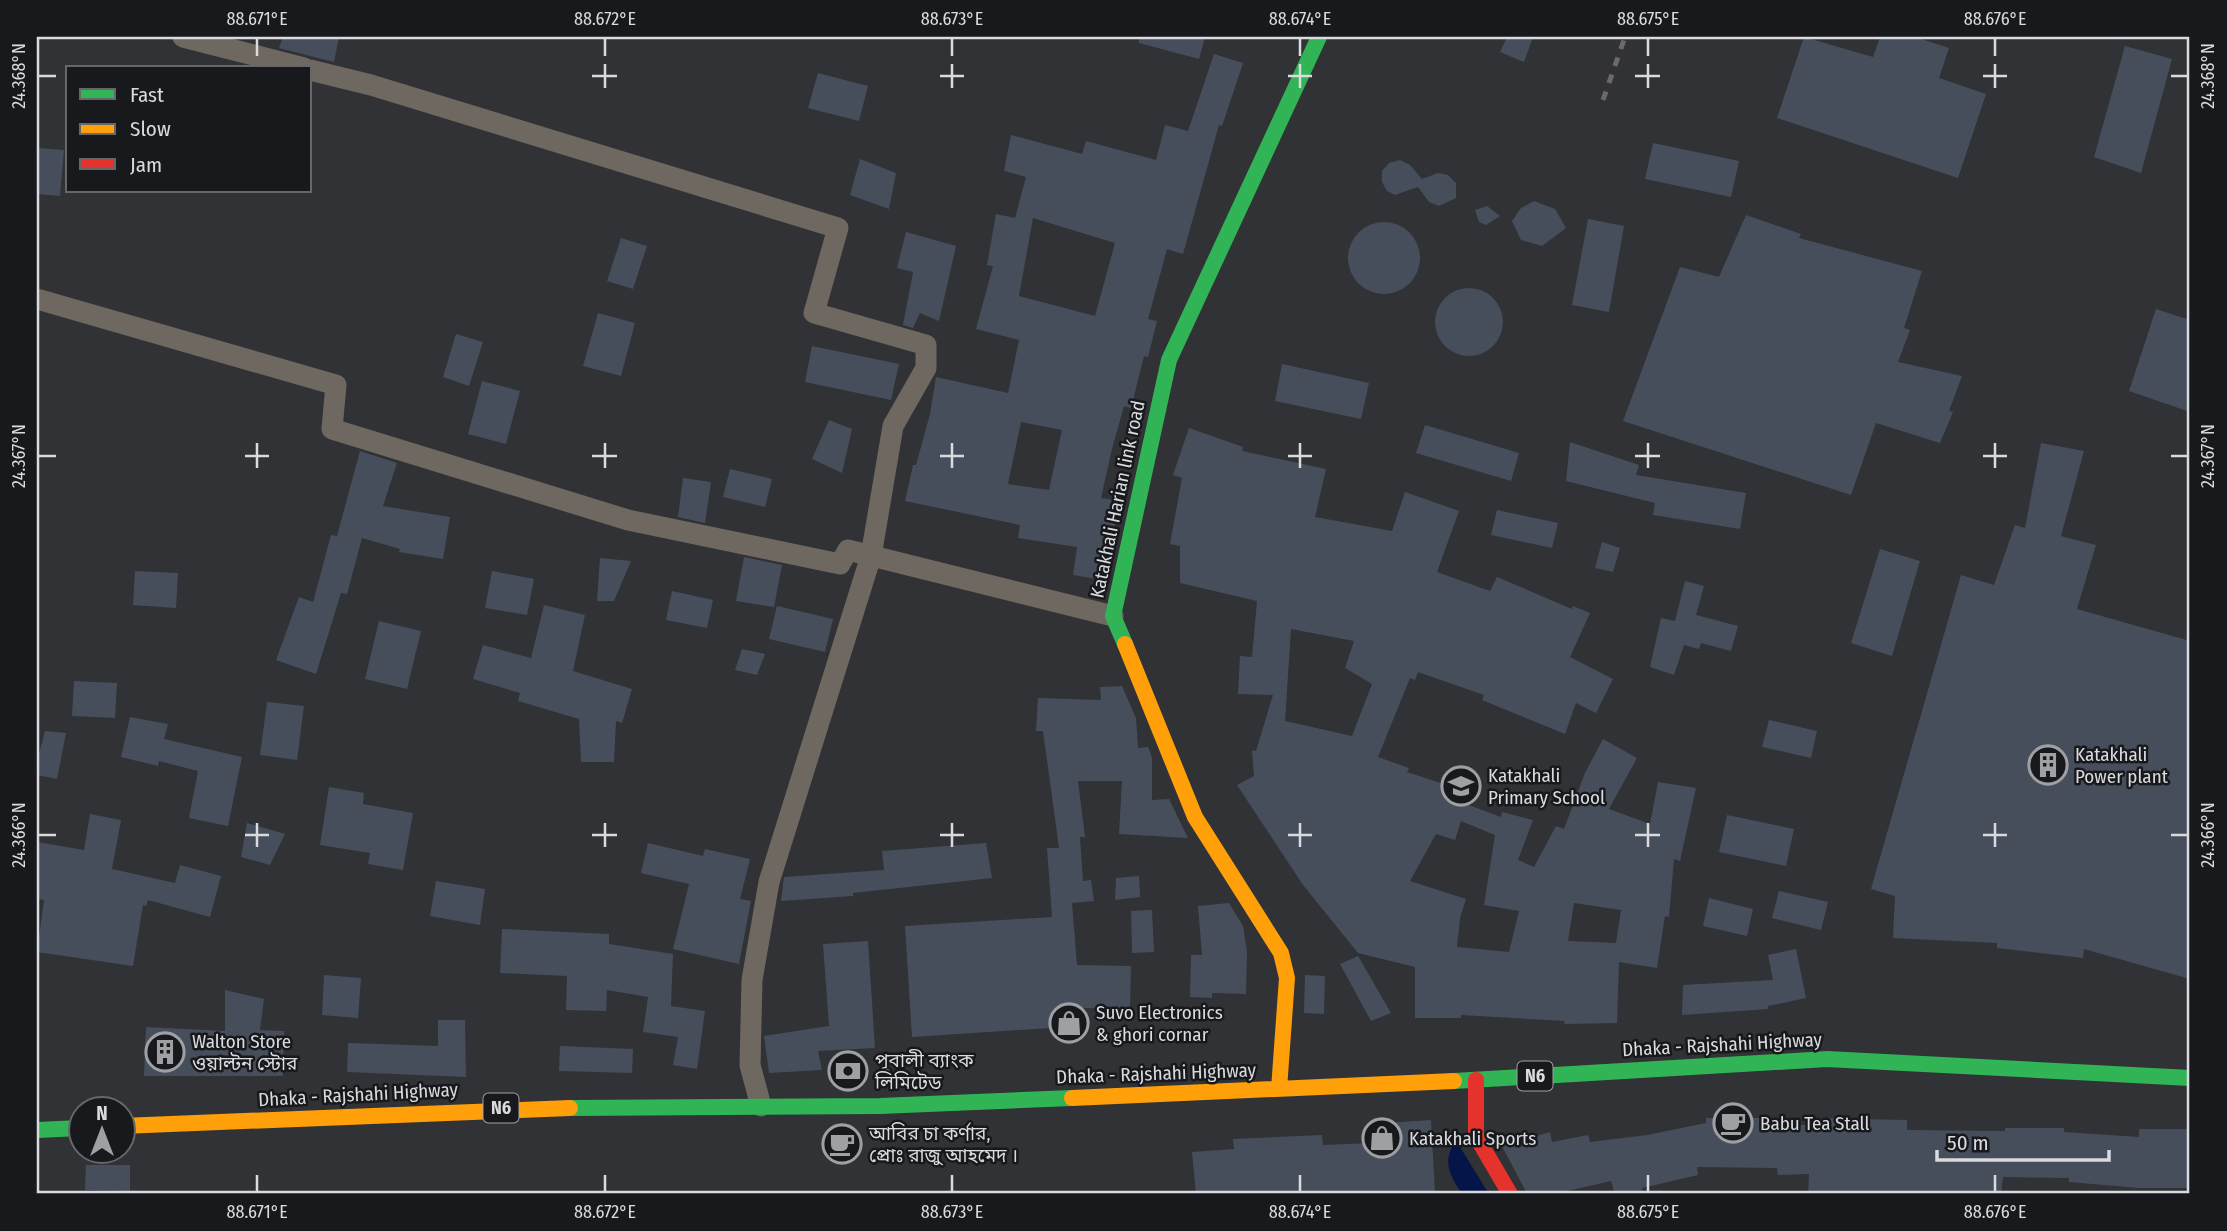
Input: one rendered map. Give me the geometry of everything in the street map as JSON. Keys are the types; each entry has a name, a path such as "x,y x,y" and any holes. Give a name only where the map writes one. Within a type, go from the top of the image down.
{"main road":[{"name":"Katakhali Harian link road","path":"1279,1089 1287,978 1281,953 1195,817 1113,616 1169,360 1319,37"},
{"name":"Dhaka - Rajshahi Highway","path":"136,1125 503,1108 880,1106 1476,1080 1827,1059 2190,1078"},
{"path":"1476,1080 1476,1136 1510,1194"},
{"path":"37,1130 66,1129"}],"street":[{"path":"183,37 296,66"},
{"path":"312,70 371,85 838,228 814,313 926,345 926,368 894,426 870,556 769,882 752,980 750,1065 761,1106"},
{"path":"37,299 335,385 332,429 628,520 840,564 848,550 1113,616"}],"shaded area":[{"path":"1453,1146 1460,1147 1489,1194 1462,1194 1448,1165"}],"building":[{"path":"283,37 339,37 334,62 279,48"},
{"path":"1139,37 1205,37 1199,59 1139,43"},
{"path":"1507,37 1533,37 1524,62 1500,52"},
{"path":"1804,37 1873,57 1880,37 1915,37 1949,48 1939,78 1986,94 1958,178 1777,118"},
{"path":"2125,46 2172,59 2141,173 2094,157"},
{"path":"1214,54 1243,63 1222,126 1219,125 1183,254 1167,249 1148,319 1157,321 1148,357 1144,356 1131,408 1124,406 1112,449 1101,498 1120,501 1103,580 1073,575 1077,547 1018,538 1020,525 905,501 913,465 916,465 930,414 936,377 1008,393 1019,340 976,329 993,266 987,265 996,214 1015,218 1026,177 1004,171 1011,135 1082,154 1086,141 1156,160 1165,125 1188,131","holes":["1033,218 1115,243 1095,316 1019,296","1021,422 1062,430 1049,490 1008,484"]},
{"path":"818,73 868,86 859,121 808,108"},
{"path":"1653,143 1739,161 1731,197 1645,179"},
{"path":"37,148 64,150 60,196 37,194"},
{"path":"860,159 896,173 889,209 850,195"},
{"path":"1400,160 1410,165 1422,179 1438,173 1448,175 1456,183 1456,198 1439,206 1429,202 1418,187 1395,195 1387,191 1382,182 1382,171 1389,163"},
{"path":"1534,201 1555,209 1566,228 1542,246 1521,240 1512,221 1521,208"},
{"path":"1487,206 1500,216 1486,225 1479,222 1475,210"},
{"path":"1746,215 1801,234 1799,238 1922,271 1904,328 1910,330 1898,362 1962,376 1949,411 1953,412 1940,443 1876,423 1851,495 1623,421 1680,267 1719,277"},
{"path":"1588,219 1624,226 1609,312 1572,305"},
{"path":"1384,222 1404,228 1414,238 1420,258 1414,278 1404,288 1384,294 1364,288 1354,278 1348,258 1354,238 1364,228"},
{"path":"906,232 956,246 939,321 920,313 913,328 903,325 913,272 897,268"},
{"path":"621,238 647,246 633,289 607,281"},
{"path":"1469,288 1482,291 1493,298 1500,309 1503,322 1500,335 1493,346 1482,353 1469,356 1456,353 1445,346 1438,335 1435,322 1438,309 1445,298 1456,291"},
{"path":"2156,309 2190,320 2190,412 2129,391"},
{"path":"598,313 635,323 621,376 583,366"},
{"path":"456,334 483,342 469,386 443,377"},
{"path":"812,346 899,364 891,400 805,382"},
{"path":"1282,364 1369,383 1361,419 1275,401"},
{"path":"482,381 520,391 506,444 468,434"},
{"path":"829,420 852,429 842,473 812,459"},
{"path":"1425,425 1519,453 1511,481 1416,453"},
{"path":"1189,428 1243,447 1242,451 1326,469 1315,517 1392,531 1405,492 1459,511 1437,572 1490,591 1497,577 1572,609 1573,606 1590,613 1570,657 1613,679 1596,713 1576,703 1565,734 1482,700 1484,695 1418,672 1415,680 1410,678 1378,757 1409,768 1407,772 1462,790 1458,801 1501,817 1502,812 1533,820 1518,860 1534,867 1556,826 1564,829 1585,773 1603,739 1637,758 1609,809 1650,824 1658,782 1696,788 1680,861 1674,859 1669,917 1665,916 1657,968 1619,962 1617,1023 1564,1024 1565,1021 1461,1015 1461,1018 1415,1018 1415,967 1358,953 1303,885 1237,785 1254,776 1252,750 1256,751 1273,695 1238,694 1240,656 1252,657 1257,601 1180,583 1180,546 1170,544 1182,478 1173,475","holes":["1291,629 1354,641 1345,668 1372,684 1352,736 1285,721","1461,821 1495,835 1484,905 1519,911 1509,952 1457,947 1460,918 1466,899 1410,881 1436,834 1455,840","1574,903 1621,910 1616,943 1568,941"]},
{"path":"1570,442 1639,465 1636,475 1746,493 1740,529 1653,515 1655,503 1566,481"},
{"name":"Katakhali Power plant","path":"2041,443 2084,451 2061,536 2096,545 2077,609 2190,641 2190,979 2084,949 2083,958 1997,948 1997,943 1893,938 1895,896 1871,889 1961,575 1994,585 2015,525 2025,528"},
{"path":"360,451 397,463 383,506 450,517 443,559 399,552 400,549 362,538 347,594 341,593 316,674 276,660 299,597 313,602 331,535 337,536"},
{"path":"730,469 772,479 765,507 723,497"},
{"path":"683,478 711,482 705,523 678,517"},
{"path":"1497,510 1558,523 1552,548 1491,535"},
{"path":"1602,542 1620,548 1613,572 1595,568"},
{"path":"1880,549 1920,561 1892,656 1851,643"},
{"path":"744,557 782,565 774,607 736,601"},
{"path":"600,558 631,561 614,601 597,601"},
{"path":"135,571 178,573 176,608 133,605"},
{"path":"492,571 534,579 527,615 485,608"},
{"path":"1685,581 1704,586 1696,615 1738,626 1731,651 1701,643 1699,649 1684,645 1674,675 1650,667 1661,618 1675,621"},
{"path":"672,591 713,600 707,628 666,620"},
{"path":"544,605 585,615 573,671 632,689 622,723 616,721 614,762 581,762 579,719 518,701 520,693 473,679 483,645 531,658"},
{"path":"777,606 833,619 825,652 769,639"},
{"path":"379,621 421,631 407,689 365,679"},
{"path":"742,649 765,654 757,675 735,670"},
{"path":"74,681 117,683 115,718 72,716"},
{"path":"1122,686 1136,718 1138,748 1148,747 1152,758 1152,800 1169,799 1188,838 1119,834 1122,781 1078,781 1085,837 1080,837 1083,881 1091,880 1094,901 1072,903 1077,965 1131,966 1130,1009 1079,1008 1081,1026 912,1037 905,926 1052,917 1047,848 1059,848 1043,731 1036,731 1038,698 1101,700 1100,687"},
{"path":"267,702 304,706 297,760 260,755"},
{"path":"130,717 168,724 164,739 242,757 228,826 189,818 198,771 159,761 158,766 121,757"},
{"path":"1769,720 1817,731 1811,758 1762,747"},
{"path":"45,731 66,733 57,779 37,775 37,761"},
{"path":"329,787 364,793 363,804 413,813 403,870 368,864 370,853 320,845"},
{"path":"90,814 121,820 112,869 175,883 180,865 221,876 210,917 148,900 146,906 143,905 133,966 37,952 44,900 37,899 37,842 84,850"},
{"path":"1727,815 1794,829 1786,866 1719,852"},
{"path":"247,823 285,834 270,865 241,857"},
{"path":"648,843 703,856 705,849 750,859 740,899 751,901 739,964 673,949 689,884 641,873"},
{"path":"986,843 992,878 853,893 853,896 781,901 784,877 884,870 882,851"},
{"path":"1139,876 1140,897 1115,900 1116,878"},
{"path":"436,881 485,889 480,925 430,916"},
{"path":"1779,891 1828,902 1821,930 1772,918"},
{"path":"1709,898 1753,909 1747,936 1703,926"},
{"path":"1229,903 1243,926 1247,952 1246,994 1212,993 1212,998 1190,997 1191,955 1202,955 1198,906"},
{"path":"1152,910 1154,952 1132,953 1131,911"},
{"path":"502,929 609,934 609,944 673,954 671,1006 705,1011 697,1069 673,1065 678,1037 643,1032 648,997 607,990 606,1011 566,1010 567,976 500,973"},
{"path":"868,941 875,1048 818,1051 822,1070 769,1073 764,1036 829,1026 823,944"},
{"path":"1796,949 1806,998 1768,1006 1768,1009 1682,1015 1683,985 1773,980 1768,955"},
{"path":"1358,956 1391,1013 1371,1021 1340,964"},
{"path":"324,975 361,978 358,1018 322,1015"},
{"path":"1305,975 1325,976 1324,1014 1304,1013"},
{"path":"225,990 264,999 260,1030 284,1031 283,1076 144,1076 146,1027 225,1031"},
{"path":"438,1020 465,1020 466,1077 347,1072 348,1043 438,1046"},
{"path":"560,1046 633,1049 632,1073 559,1071"},
{"path":"1706,1118 1765,1118 1765,1125 1813,1125 1813,1118 1907,1120 1907,1130 2005,1131 2005,1128 2064,1128 2064,1132 2139,1137 2139,1129 2190,1129 2189,1188 2139,1188 2069,1182 2069,1178 2003,1177 2001,1194 1808,1194 1809,1174 1778,1175 1777,1168 1697,1167 1698,1175 1642,1188 1643,1194 1615,1194 1611,1181 1567,1191 1568,1194 1527,1194 1502,1146 1550,1132 1552,1142 1588,1135 1590,1142 1647,1135 1706,1123"},
{"path":"1431,1120 1435,1194 1196,1194 1192,1152 1234,1149 1233,1139 1322,1135 1323,1145 1372,1143 1371,1124"},
{"path":"86,1165 130,1165 130,1191 85,1190"}],"railway":[{"path":"1603,100 1625,37"}],"traffic: fast":[{"path":"1125,644 1113,616 1169,360 1319,37"},
{"path":"1454,1081 1827,1059 2190,1078"},
{"path":"570,1108 880,1106 1072,1098"},
{"path":"37,1130 66,1129"}],"traffic: slow":[{"path":"1125,644 1195,817 1281,953 1287,978 1279,1089"},
{"path":"1072,1098 1454,1081"},
{"path":"136,1125 570,1108"}],"traffic: jam":[{"path":"1476,1080 1476,1136 1510,1194"}],"place":[{"name":"Katakhali Power plant","path":"2048,765"},
{"name":"Katakhali Primary School","path":"1461,786"},
{"name":"Suvo Electronics & ghori cornar","path":"1069,1023"},
{"name":"Walton Store ওয়াল্টন স্টোর","path":"165,1052"},
{"name":"পূবালী ব্যাংক লিমিটেড","path":"848,1071"},
{"name":"Babu Tea Stall","path":"1733,1123"},
{"name":"Katakhali Sports","path":"1382,1138"},
{"name":"আবির চা কর্ণার, প্রোঃ রাজু আহমেদ ।","path":"842,1144"}]}
